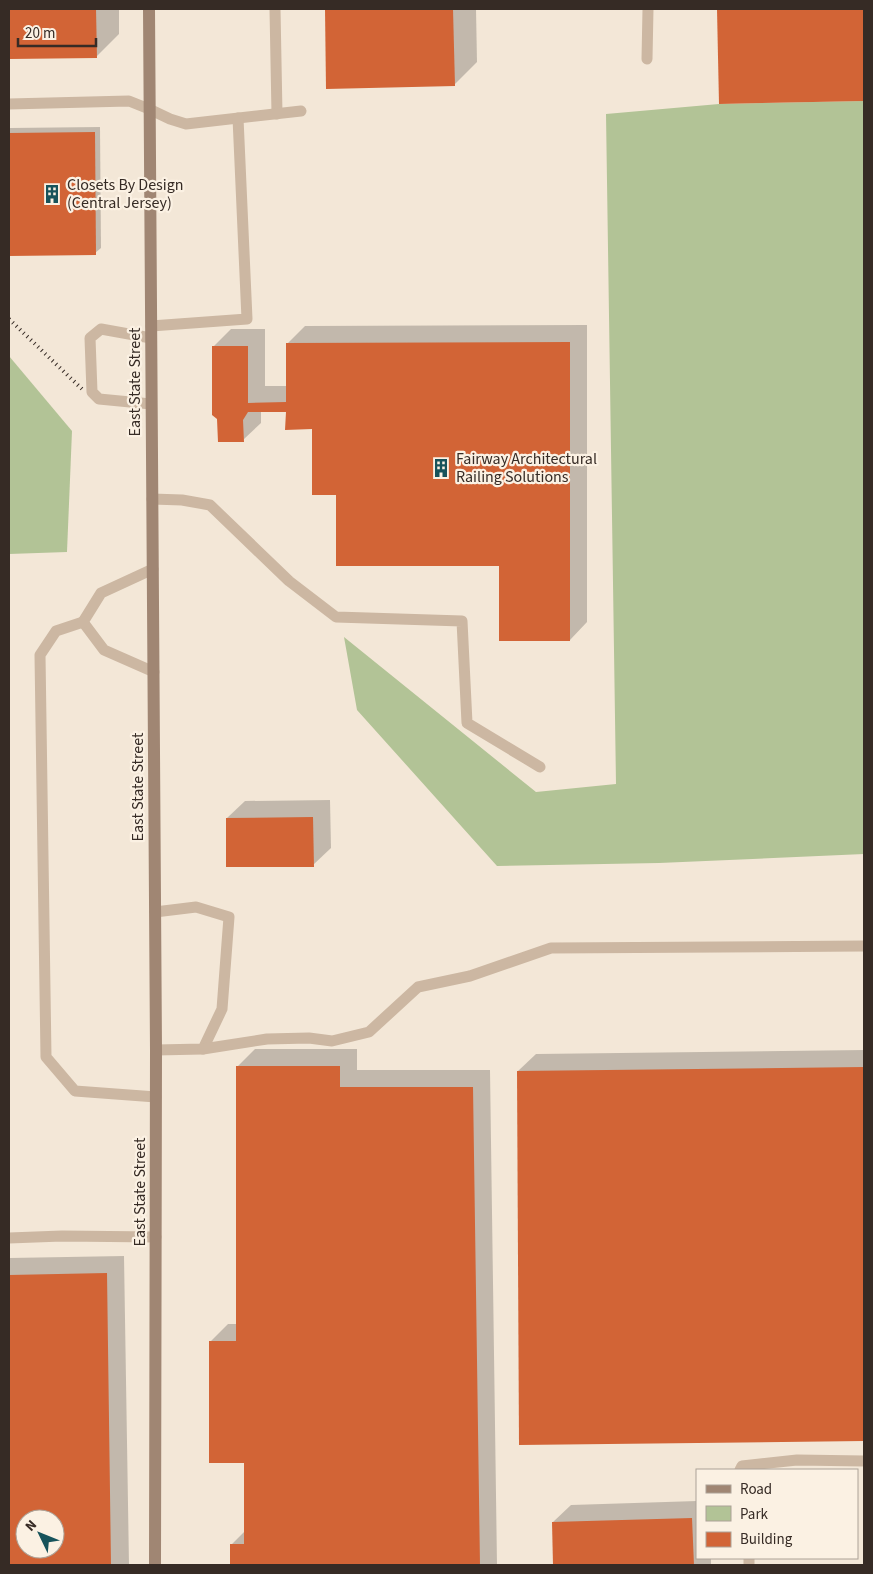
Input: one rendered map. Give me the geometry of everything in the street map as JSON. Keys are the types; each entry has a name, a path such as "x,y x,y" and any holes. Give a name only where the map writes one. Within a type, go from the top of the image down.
{"street":[{"name":"East State Street","path":"149,9 156,1050 155,1565"}],"lane":[{"path":"275,9 277,114"},
{"path":"647,59 648,9"},
{"path":"9,104 129,101 186,124 301,111"},
{"path":"152,404 99,399 92,392 90,338 101,329 151,332 247,319 238,118"},
{"path":"152,499 182,500 210,505 289,581 336,616 462,621 467,723 540,767"},
{"path":"153,569 101,594 83,622 56,631 40,655 46,1057 75,1091 156,1097"},
{"path":"83,622 104,650 154,672"},
{"path":"155,912 196,907 229,917 222,1009 203,1049"},
{"path":"156,1050 203,1049 267,1039 309,1038 332,1040 369,1032 418,987 470,976 551,948 864,946"},
{"path":"9,1238 62,1236 156,1237"},
{"path":"740,1469 742,1466 797,1460 864,1461"}],"green space":[{"path":"864,101 864,854 659,863 497,866 357,710 344,637 536,792 616,784 606,114 719,104"},
{"path":"9,356 72,431 67,552 9,554"}],"building":[{"path":"9,9 96,9 97,58 9,59"},
{"path":"325,9 453,9 455,86 326,89"},
{"path":"717,9 864,9 864,101 719,104"},
{"name":"Closets By Design (Central Jersey)","path":"95,132 96,255 9,256 9,133"},
{"name":"Fairway Architectural Railing Solutions","path":"570,342 570,641 499,641 499,566 336,566 336,495 312,495 312,429 285,430 286,412 248,412 243,420 244,442 218,442 217,419 212,415 212,346 248,346 248,403 286,402 286,343"},
{"path":"313,817 314,867 226,867 226,818"},
{"path":"236,1066 340,1066 340,1087 473,1087 480,1565 230,1565 230,1544 244,1544 244,1463 209,1463 209,1341 236,1341"},
{"path":"864,1067 864,1441 519,1445 517,1071"},
{"path":"107,1273 111,1565 9,1565 9,1275"},
{"path":"692,1518 694,1565 553,1565 552,1522"}],"railway":[{"path":"9,319 83,390"}],"place":[{"name":"Closets By Design (Central Jersey)","path":"52,194"},
{"name":"Fairway Architectural Railing Solutions","path":"441,468"}]}
